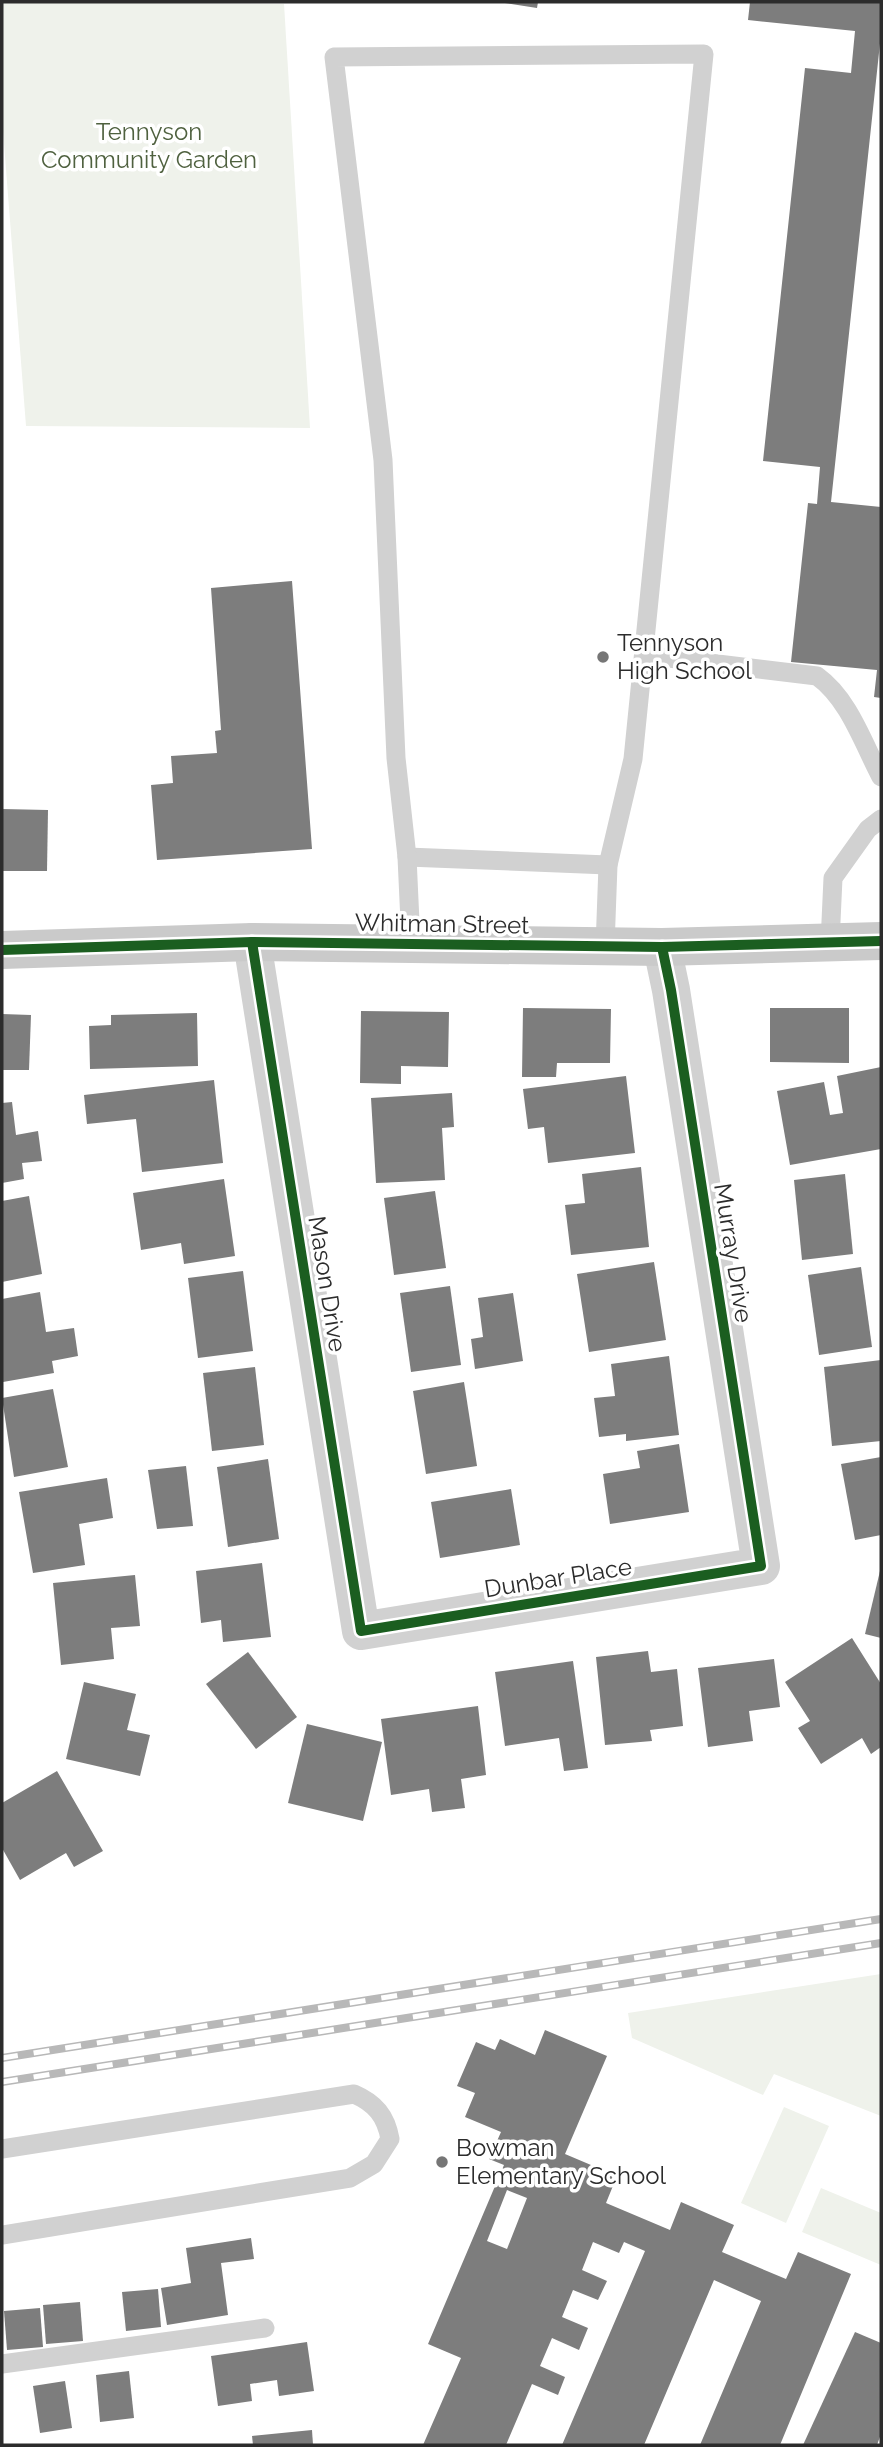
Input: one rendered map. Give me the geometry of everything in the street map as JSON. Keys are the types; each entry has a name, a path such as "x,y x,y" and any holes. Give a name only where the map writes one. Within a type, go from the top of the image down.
{"street":[{"name":"Whitman Street","path":"2,950 252,942 662,947 881,941"},
{"name":"Mason Drive","path":"252,942 361,1631"},
{"name":"Murray Drive","path":"662,947 761,1566"},
{"name":"Dunbar Place","path":"361,1631 761,1566"}],"lane":[{"path":"411,944 407,857 396,758 383,460 334,57 704,54 631,780 608,865 604,947"},
{"path":"644,655 817,676 837,694 881,777"},
{"path":"830,943 833,878 867,829 881,819"},
{"path":"407,857 608,865"},
{"path":"2,2149 354,2095 376,2107 386,2123 390,2139 384,2153 374,2164 351,2178 2,2235"},
{"path":"2,2364 265,2328"}],"green space":[{"name":"Tennyson Community Garden","path":"2,2 284,4 310,428 26,426 2,118"},
{"path":"881,1974 881,2116 774,2074 763,2095 632,2038 628,2013"},
{"path":"784,2107 829,2126 786,2223 741,2203"},
{"path":"821,2188 881,2213 881,2265 802,2232"}],"building":[{"path":"498,2 538,2 537,8"},
{"path":"750,2 881,2 881,34 831,502 881,507 881,698 874,697 877,670 791,662 808,503 817,504 820,467 763,461 805,68 851,73 855,31 748,20"},
{"path":"292,581 312,849 157,860 151,785 173,783 171,756 217,753 215,731 221,730 211,588"},
{"path":"2,809 48,810 47,871 2,871"},
{"path":"523,1008 611,1009 610,1063 557,1063 556,1077 522,1077"},
{"path":"770,1008 849,1008 849,1063 770,1062"},
{"path":"361,1011 449,1012 448,1067 401,1066 401,1084 360,1083"},
{"path":"197,1013 198,1066 90,1069 89,1026 111,1025 111,1015"},
{"path":"2,1014 31,1015 29,1070 2,1070"},
{"path":"881,1067 881,1149 790,1165 777,1091 824,1082 830,1115 843,1113 837,1076"},
{"path":"626,1076 635,1153 548,1163 544,1127 528,1129 523,1089"},
{"path":"214,1080 223,1163 142,1172 136,1119 87,1124 84,1095"},
{"path":"452,1093 454,1127 442,1128 445,1180 376,1183 371,1098"},
{"path":"12,1102 16,1135 38,1131 42,1161 22,1163 24,1179 2,1183 2,1103"},
{"path":"641,1167 649,1247 571,1255 565,1205 585,1203 582,1174"},
{"path":"845,1174 853,1254 802,1260 794,1180"},
{"path":"224,1179 235,1256 184,1264 181,1243 141,1250 133,1193"},
{"path":"435,1191 446,1268 394,1275 384,1198"},
{"path":"29,1196 42,1274 2,1282 2,1201"},
{"path":"654,1262 666,1340 589,1352 577,1274"},
{"path":"861,1267 872,1347 819,1355 808,1275"},
{"path":"243,1271 253,1351 198,1358 188,1278"},
{"path":"450,1286 461,1365 411,1372 400,1293"},
{"path":"40,1292 46,1332 74,1328 78,1356 52,1361 54,1373 3,1382 2,1299"},
{"path":"513,1293 523,1361 475,1369 471,1339 483,1337 478,1298"},
{"path":"669,1356 679,1435 626,1441 626,1434 599,1437 594,1398 615,1396 611,1364"},
{"path":"881,1360 881,1441 832,1446 824,1367"},
{"path":"255,1367 264,1445 212,1451 203,1373"},
{"path":"464,1382 477,1466 426,1474 413,1391"},
{"path":"53,1389 68,1467 14,1477 2,1398"},
{"path":"679,1444 689,1512 610,1524 603,1474 640,1468 637,1451"},
{"path":"881,1457 881,1535 855,1540 841,1464"},
{"path":"268,1459 279,1539 228,1547 217,1467"},
{"path":"186,1466 193,1526 157,1529 148,1470"},
{"path":"107,1478 113,1518 79,1524 85,1565 33,1573 19,1492"},
{"path":"511,1489 520,1545 440,1558 431,1502"},
{"path":"262,1563 271,1637 223,1642 221,1620 201,1623 196,1571"},
{"path":"881,1572 881,1638 865,1634"},
{"path":"135,1575 140,1626 111,1628 114,1659 61,1665 53,1583"},
{"path":"852,1638 881,1684 881,1747 871,1754 862,1738 821,1764 798,1728 810,1721 785,1682"},
{"path":"648,1651 651,1672 677,1669 683,1726 650,1730 652,1741 605,1745 596,1657"},
{"path":"248,1652 297,1717 256,1749 206,1684"},
{"path":"774,1659 780,1707 749,1711 753,1741 708,1747 698,1668"},
{"path":"573,1661 588,1768 564,1771 559,1738 505,1746 495,1672"},
{"path":"84,1682 136,1694 127,1730 150,1735 140,1776 66,1759"},
{"path":"478,1706 486,1775 461,1779 465,1808 432,1812 429,1789 391,1795 381,1719"},
{"path":"307,1724 382,1742 363,1821 288,1803"},
{"path":"57,1771 103,1851 74,1867 66,1853 20,1880 2,1848 2,1803"},
{"path":"545,2030 607,2056 565,2154 617,2176 606,2203 670,2230 681,2202 734,2225 722,2252 786,2279 798,2252 851,2274 780,2445 700,2445 761,2301 714,2280 644,2445 562,2445 645,2251 624,2242 619,2253 593,2242 582,2270 607,2281 598,2300 573,2290 562,2317 588,2328 579,2350 552,2338 540,2366 565,2377 558,2395 532,2384 506,2445 423,2445 461,2358 428,2344 504,2165 489,2159 501,2132 465,2117 475,2093 457,2086 476,2042 495,2050 500,2039 535,2055","holes":["507,2190 527,2198 507,2249 487,2241"]},
{"path":"251,2238 254,2259 221,2263 228,2315 167,2325 161,2288 191,2283 186,2248"},
{"path":"158,2289 161,2327 126,2331 122,2292"},
{"path":"80,2302 83,2341 46,2344 43,2305"},
{"path":"40,2308 43,2347 7,2350 4,2311"},
{"path":"855,2332 881,2343 881,2434 877,2445 803,2445"},
{"path":"307,2342 314,2391 279,2396 277,2380 250,2384 252,2401 218,2406 211,2356"},
{"path":"129,2371 134,2418 100,2422 96,2375"},
{"path":"65,2381 72,2428 40,2433 33,2386"},
{"path":"312,2430 313,2445 253,2445 252,2436"}],"railway":[{"path":"2,2058 881,1919"},
{"path":"2,2082 881,1943"}],"cycle path":[{"path":"2,950 252,942 662,947 881,941"},
{"path":"252,942 361,1631 761,1566 662,947"}],"place":[{"name":"Tennyson High School","path":"603,657"},
{"name":"Bowman Elementary School","path":"442,2162"}]}
